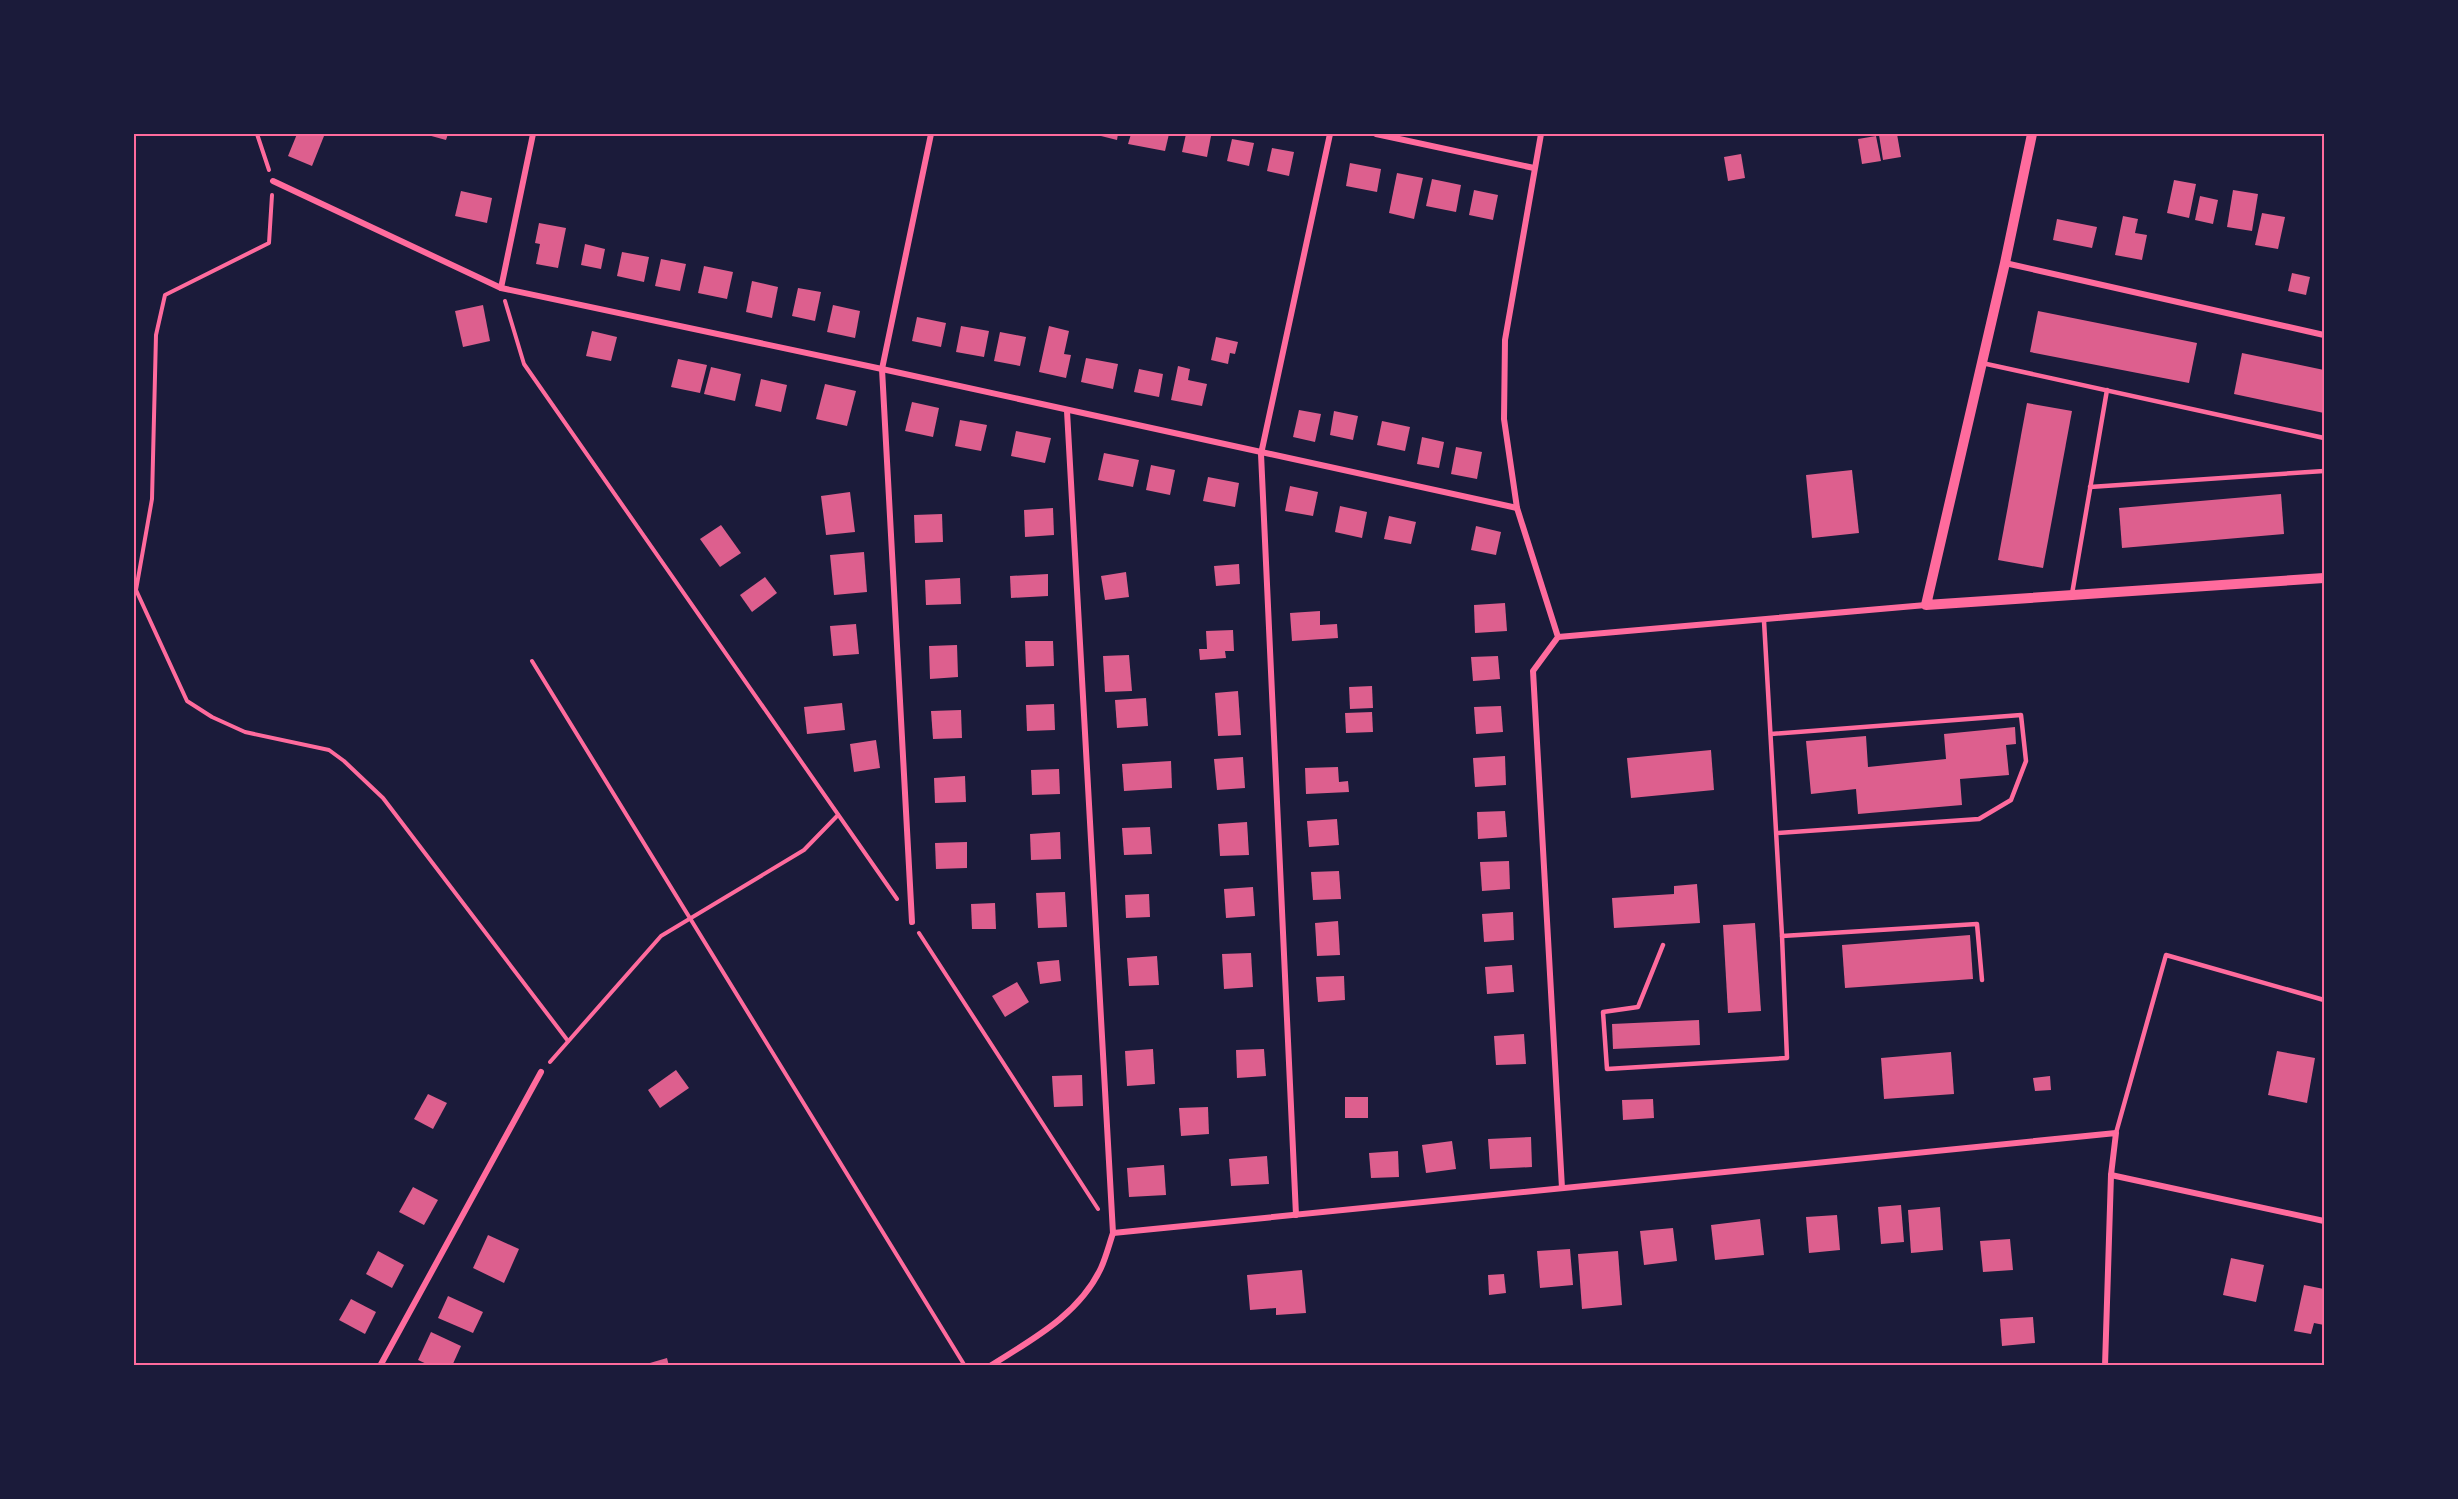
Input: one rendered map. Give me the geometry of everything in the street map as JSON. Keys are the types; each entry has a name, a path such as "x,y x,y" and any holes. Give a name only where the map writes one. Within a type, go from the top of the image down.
{"street":[{"path":"501,288 533,134"},
{"path":"912,922 882,369 931,134"},
{"path":"1296,1215 1261,454 1330,134"},
{"path":"1376,134 1534,168"},
{"path":"1541,134 1505,340 1504,419 1517,508 1558,637"},
{"path":"1926,605 2005,263 2032,134"},
{"path":"273,181 501,288 1517,508"},
{"path":"2005,263 2325,335"},
{"path":"990,1365 1053,1326 1083,1296 1101,1269 1113,1233 1067,411"},
{"path":"1562,1188 1533,671 1558,637 1764,621 1926,605 2325,578"},
{"path":"380,1365 541,1072"},
{"path":"1113,1233 2116,1133 2111,1175 2105,1365"},
{"path":"2111,1175 2325,1221"}],"lane":[{"path":"1982,363 2325,438"},
{"path":"2072,595 2107,390"},
{"path":"2090,487 2325,471"},
{"path":"1663,945 1638,1007 1604,1012 1607,1069 1787,1058 1777,833 1764,621"},
{"path":"1771,734 2021,715 2026,760 2011,800 1979,819 1777,833"},
{"path":"1782,936 1977,924 1982,980"},
{"path":"2116,1133 2166,955 2325,1000"}],"path":[{"path":"257,134 273,181 270,243 165,295 156,335 152,499 135,590 187,701 212,717 245,732 329,750 344,761 383,798 568,1041"},
{"path":"501,288 524,364 912,922 1113,1233"},
{"path":"532,661 966,1365"},
{"path":"541,1072 661,936 804,850 838,816"}],"building":[{"path":"297,134 324,136 312,166 288,156"},
{"path":"424,134 448,134 446,140"},
{"path":"1093,134 1118,134 1117,140"},
{"path":"1131,134 1169,134 1165,151 1128,144"},
{"path":"1186,134 1211,136 1207,157 1182,152"},
{"path":"1897,134 1901,157 1883,160 1879,135"},
{"path":"1876,136 1881,161 1862,164 1858,139"},
{"path":"1232,139 1254,143 1249,166 1227,161"},
{"path":"1272,148 1294,152 1289,176 1267,171"},
{"path":"1741,154 1745,178 1728,181 1724,157"},
{"path":"1350,163 1381,169 1377,192 1346,186"},
{"path":"1397,173 1423,178 1414,219 1389,213"},
{"path":"1432,179 1461,185 1456,212 1426,206"},
{"path":"2174,180 2196,184 2189,218 2167,213"},
{"path":"1474,190 1498,195 1493,220 1469,215"},
{"path":"2233,190 2258,194 2252,231 2227,227"},
{"path":"461,191 492,198 487,223 455,216"},
{"path":"2200,196 2218,200 2213,224 2195,220"},
{"path":"2262,213 2285,217 2278,249 2255,245"},
{"path":"2123,216 2138,219 2135,233 2147,235 2142,260 2115,255"},
{"path":"2057,219 2097,227 2092,248 2053,240"},
{"path":"539,223 566,228 558,268 536,264 540,244 535,243"},
{"path":"585,244 605,249 601,269 581,265"},
{"path":"622,252 649,257 644,282 617,276"},
{"path":"661,259 686,264 680,291 655,286"},
{"path":"704,266 733,272 727,299 698,293"},
{"path":"2292,273 2310,277 2306,295 2288,291"},
{"path":"752,281 778,287 772,318 746,312"},
{"path":"798,288 821,292 815,321 792,316"},
{"path":"483,305 490,341 463,347 455,311"},
{"path":"833,305 860,311 855,338 827,332"},
{"path":"2038,311 2197,343 2189,383 2030,352"},
{"path":"917,317 946,323 941,347 912,341"},
{"path":"961,326 989,331 984,357 956,352"},
{"path":"1049,326 1069,331 1064,354 1071,355 1066,378 1039,372"},
{"path":"592,331 617,337 611,361 586,356"},
{"path":"1000,332 1026,337 1020,366 994,361"},
{"path":"1216,337 1238,342 1235,354 1230,353 1228,364 1211,360"},
{"path":"2242,353 2324,370 2324,413 2234,394"},
{"path":"1086,358 1118,364 1113,389 1081,382"},
{"path":"678,359 707,365 700,393 671,387"},
{"path":"1178,366 1190,369 1188,380 1207,384 1202,406 1171,400"},
{"path":"711,367 741,374 735,401 704,394"},
{"path":"1139,369 1163,374 1159,397 1134,392"},
{"path":"761,379 787,385 781,412 755,406"},
{"path":"825,384 856,391 847,426 816,419"},
{"path":"912,402 939,408 933,437 905,431"},
{"path":"2027,403 2072,411 2043,568 1998,560"},
{"path":"1299,410 1321,414 1315,442 1293,437"},
{"path":"1334,411 1358,416 1353,440 1330,435"},
{"path":"960,420 987,425 981,451 955,446"},
{"path":"1382,421 1410,427 1405,451 1377,445"},
{"path":"1016,431 1051,438 1045,463 1011,456"},
{"path":"1422,437 1444,442 1439,468 1417,464"},
{"path":"1456,447 1482,452 1477,479 1451,474"},
{"path":"1104,453 1139,460 1133,487 1098,480"},
{"path":"1151,465 1175,470 1170,495 1146,490"},
{"path":"1852,470 1859,533 1812,538 1806,475"},
{"path":"1208,477 1239,483 1235,507 1203,501"},
{"path":"1290,486 1318,492 1313,516 1285,511"},
{"path":"850,492 855,532 826,535 821,496"},
{"path":"2281,494 2284,534 2122,548 2119,508"},
{"path":"1340,506 1367,512 1362,538 1335,532"},
{"path":"1053,508 1054,535 1025,537 1024,510"},
{"path":"942,514 943,542 915,543 914,515"},
{"path":"1389,516 1416,522 1411,544 1384,539"},
{"path":"721,525 741,553 720,567 700,539"},
{"path":"1476,526 1501,532 1496,555 1471,550"},
{"path":"864,552 867,592 834,595 830,555"},
{"path":"1239,564 1240,584 1216,586 1214,566"},
{"path":"1126,572 1129,597 1105,600 1101,576"},
{"path":"1048,574 1048,596 1011,598 1010,576"},
{"path":"765,577 777,593 752,612 740,595"},
{"path":"960,578 961,604 926,605 925,580"},
{"path":"1505,603 1507,631 1475,633 1474,605"},
{"path":"1320,611 1320,625 1337,624 1338,638 1292,641 1290,613"},
{"path":"856,624 859,654 833,656 830,626"},
{"path":"1233,630 1234,651 1225,651 1226,658 1200,660 1199,649 1207,649 1206,631"},
{"path":"1025,641 1053,641 1054,666 1026,667"},
{"path":"957,645 958,677 930,679 929,646"},
{"path":"1129,655 1132,691 1105,692 1103,656"},
{"path":"1498,656 1500,679 1473,681 1471,657"},
{"path":"1372,686 1373,708 1350,709 1349,687"},
{"path":"1238,691 1241,735 1218,736 1215,693"},
{"path":"1146,698 1148,726 1117,728 1115,700"},
{"path":"842,703 845,730 807,734 804,707"},
{"path":"1054,704 1055,730 1027,731 1026,705"},
{"path":"1501,706 1503,732 1476,734 1474,707"},
{"path":"961,710 962,738 933,739 931,711"},
{"path":"1372,712 1373,732 1346,733 1345,713"},
{"path":"2015,727 2016,744 2006,745 2009,775 1960,779 1962,805 1858,814 1856,789 1811,794 1806,741 1866,736 1868,767 1946,759 1944,734"},
{"path":"876,740 880,768 854,772 850,744"},
{"path":"1711,750 1714,790 1631,798 1627,758"},
{"path":"1505,756 1506,785 1475,787 1473,758"},
{"path":"1243,757 1245,788 1217,790 1214,759"},
{"path":"1171,761 1172,788 1124,791 1122,764"},
{"path":"1338,767 1339,782 1348,781 1349,792 1306,794 1305,768"},
{"path":"1059,769 1060,794 1032,795 1031,770"},
{"path":"965,776 966,802 935,803 934,778"},
{"path":"1505,811 1507,837 1478,839 1477,812"},
{"path":"1337,819 1339,845 1309,847 1307,821"},
{"path":"1247,822 1249,855 1220,856 1218,824"},
{"path":"1150,827 1152,854 1124,855 1122,828"},
{"path":"1060,832 1061,859 1031,860 1030,834"},
{"path":"967,842 967,868 936,869 935,843"},
{"path":"1509,861 1510,889 1482,891 1480,862"},
{"path":"1339,871 1341,899 1313,900 1311,872"},
{"path":"1697,884 1700,923 1614,928 1612,898 1674,894 1674,886"},
{"path":"1253,887 1255,916 1226,918 1224,889"},
{"path":"1065,892 1067,927 1038,928 1036,893"},
{"path":"1149,894 1150,917 1126,918 1125,895"},
{"path":"995,903 996,929 972,929 971,904"},
{"path":"1513,912 1514,940 1484,942 1482,914"},
{"path":"1338,921 1340,955 1317,956 1315,923"},
{"path":"1755,923 1761,1011 1728,1013 1723,925"},
{"path":"1970,935 1973,979 1845,988 1842,945"},
{"path":"1251,953 1253,987 1224,989 1222,954"},
{"path":"1157,956 1159,985 1129,986 1127,958"},
{"path":"1059,960 1061,981 1040,984 1037,962"},
{"path":"1512,965 1514,992 1487,994 1485,967"},
{"path":"1344,976 1345,1000 1318,1002 1316,977"},
{"path":"1017,982 1029,1002 1005,1017 992,996"},
{"path":"1699,1020 1700,1045 1613,1049 1612,1024"},
{"path":"1524,1034 1526,1064 1496,1065 1494,1036"},
{"path":"1153,1049 1155,1084 1127,1086 1125,1051"},
{"path":"1264,1049 1266,1076 1237,1078 1236,1050"},
{"path":"2277,1051 2315,1058 2307,1103 2268,1095"},
{"path":"1951,1052 1954,1094 1884,1099 1881,1058"},
{"path":"676,1070 689,1088 660,1108 648,1090"},
{"path":"1082,1075 1083,1106 1054,1107 1052,1076"},
{"path":"2050,1076 2051,1090 2035,1091 2033,1078"},
{"path":"428,1094 447,1103 433,1129 414,1119"},
{"path":"1345,1097 1368,1097 1368,1118 1345,1118"},
{"path":"1653,1099 1654,1118 1623,1120 1622,1100"},
{"path":"1208,1107 1209,1134 1181,1136 1179,1108"},
{"path":"1531,1137 1532,1167 1490,1169 1488,1139"},
{"path":"1452,1141 1456,1169 1426,1173 1422,1145"},
{"path":"1398,1151 1399,1177 1371,1178 1369,1153"},
{"path":"1267,1156 1269,1184 1231,1186 1229,1159"},
{"path":"1164,1165 1166,1195 1129,1197 1127,1168"},
{"path":"413,1187 438,1200 424,1225 399,1212"},
{"path":"1901,1205 1904,1242 1881,1244 1878,1207"},
{"path":"1940,1207 1943,1250 1911,1253 1908,1210"},
{"path":"1837,1215 1840,1250 1809,1253 1806,1217"},
{"path":"1760,1219 1764,1255 1715,1260 1711,1225"},
{"path":"1673,1228 1677,1261 1644,1265 1640,1231"},
{"path":"488,1235 519,1249 504,1283 473,1268"},
{"path":"2010,1239 2013,1270 1983,1272 1980,1241"},
{"path":"1570,1249 1573,1285 1540,1288 1537,1251"},
{"path":"378,1251 404,1265 392,1288 366,1274"},
{"path":"1618,1251 1622,1305 1582,1309 1578,1254"},
{"path":"2231,1258 2264,1265 2256,1302 2223,1295"},
{"path":"1302,1270 1306,1313 1276,1315 1276,1308 1250,1310 1247,1275"},
{"path":"1504,1274 1506,1293 1489,1295 1488,1275"},
{"path":"2304,1285 2324,1289 2324,1325 2314,1323 2311,1334 2294,1331"},
{"path":"448,1296 483,1312 473,1333 438,1318"},
{"path":"351,1299 376,1312 365,1334 339,1320"},
{"path":"2033,1317 2035,1343 2002,1346 2000,1319"},
{"path":"431,1332 461,1346 452,1366 431,1366 418,1360"},
{"path":"667,1358 669,1366 643,1366 643,1365"}]}
